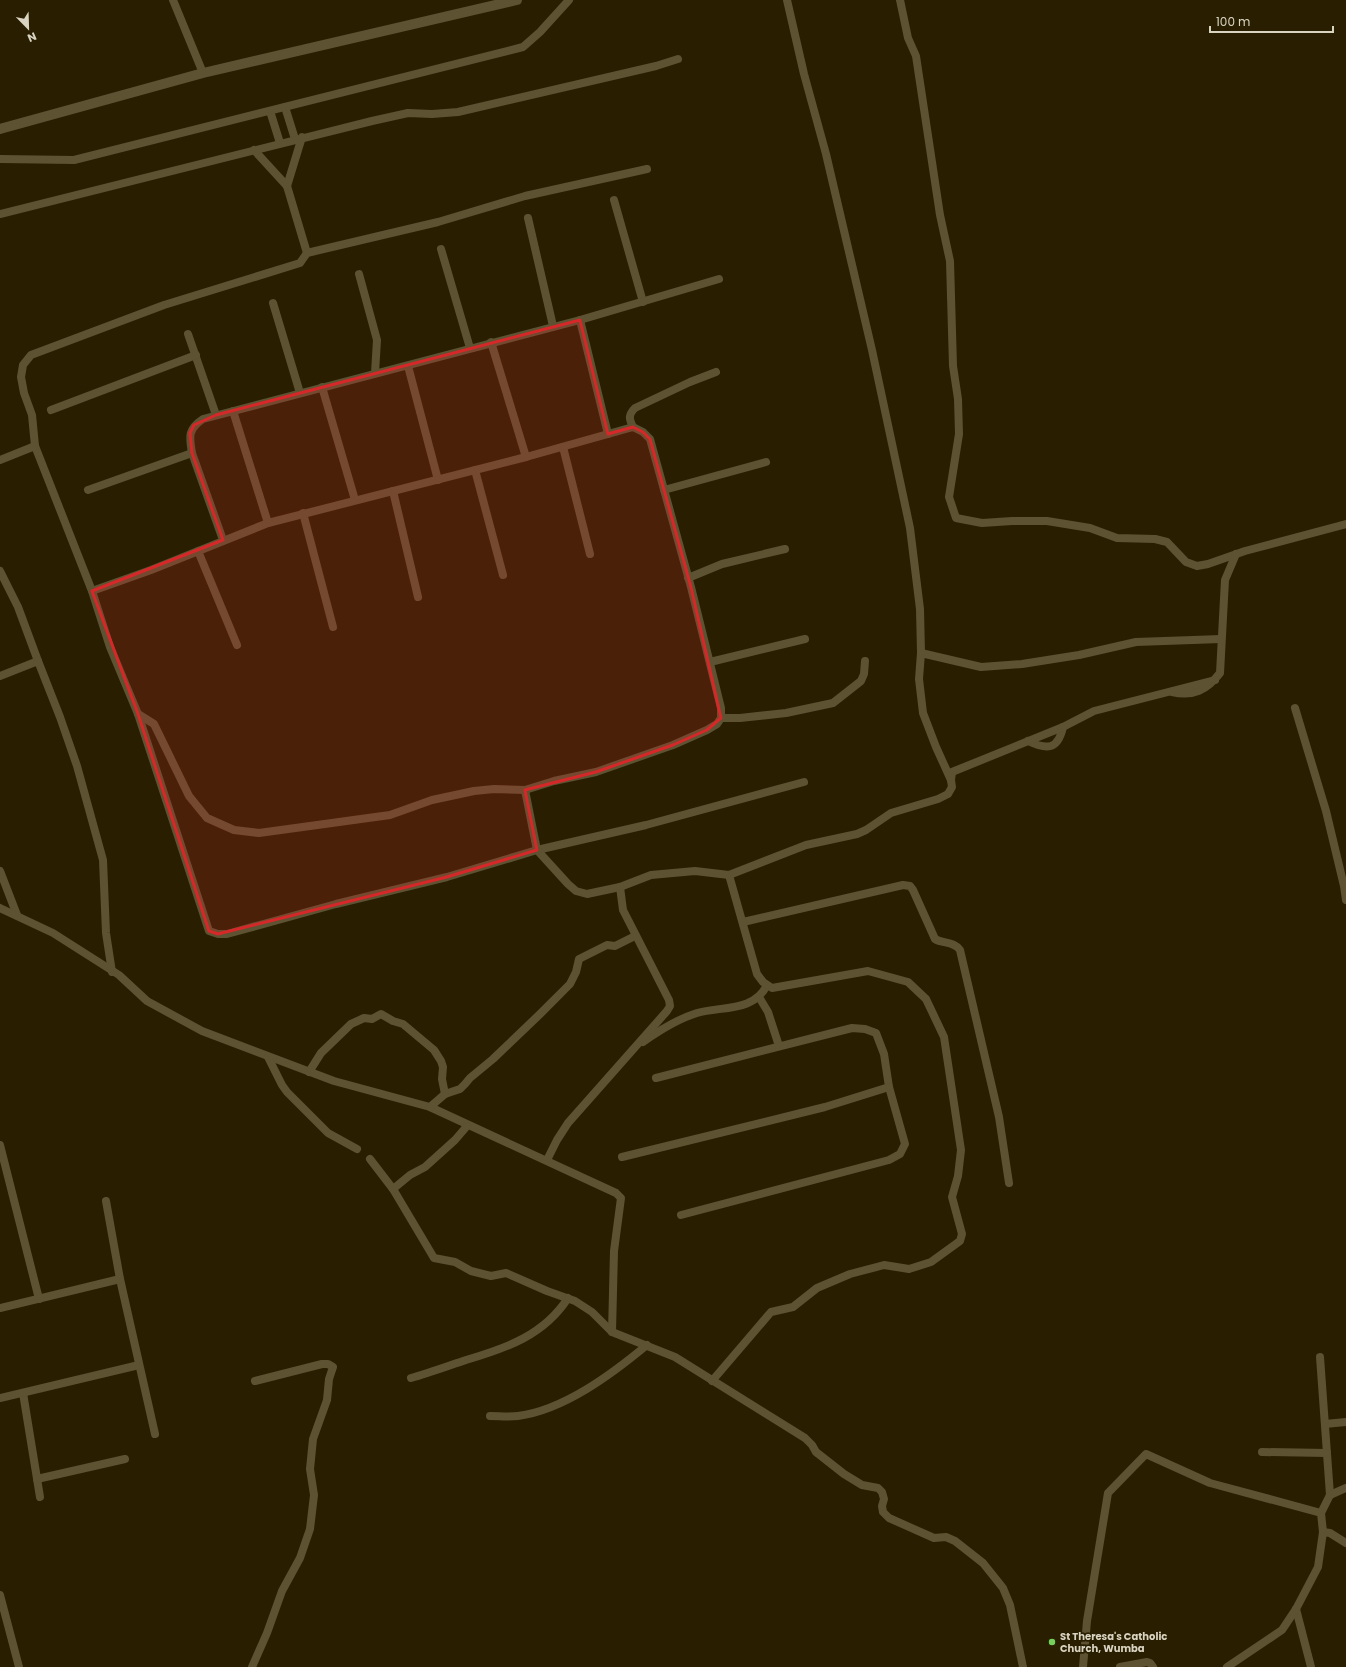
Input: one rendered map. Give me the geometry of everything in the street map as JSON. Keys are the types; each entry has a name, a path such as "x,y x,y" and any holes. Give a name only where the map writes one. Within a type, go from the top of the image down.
{"main road":[{"path":"0,129 203,73 517,0"}],"street":[{"path":"172,0 203,73"},
{"path":"0,158 74,160 523,46 540,32 569,0"},
{"path":"787,0 804,74 826,154 872,350 910,528 920,608 921,653 919,679 923,713 951,780"},
{"path":"900,0 908,38 916,56 940,214 950,261 953,366 958,398 959,434 949,497 956,518 982,523 1047,521 1090,528 1118,538 1155,539 1167,542 1186,562 1197,566 1320,530 1346,524"},
{"path":"0,214 299,138 408,113 432,114 458,112 632,70 656,66 678,59"},
{"path":"285,107 299,138 287,186"},
{"path":"270,111 280,143"},
{"path":"254,150 287,186 307,253"},
{"path":"647,169 525,196 438,222 307,253 300,263 164,305 31,355 23,365 21,377 24,393 32,415 35,446 92,591 110,647 138,714 209,931 218,934 227,934 336,904 447,877 537,850 646,825 804,782"},
{"path":"614,200 642,302"},
{"path":"528,218 553,326"},
{"path":"441,249 470,348"},
{"path":"359,274 377,340 374,373"},
{"path":"223,540 192,454 190,433 194,425 203,419 374,373 408,366 491,342 580,320 719,279"},
{"path":"273,303 300,393"},
{"path":"580,320 608,434"},
{"path":"188,334 216,415"},
{"path":"491,342 526,457"},
{"path":"51,410 196,355"},
{"path":"408,366 438,480"},
{"path":"138,714 154,724 189,796 207,818 234,830 260,833 390,816 432,800 474,791 494,789 526,790 596,772 673,745 718,724 721,718 720,708 710,662 650,439 643,432 633,427 629,419 630,413 635,408 684,384 716,372"},
{"path":"322,387 355,500"},
{"path":"233,411 268,523"},
{"path":"92,591 124,581 268,523 526,457 633,427"},
{"path":"0,460 35,446"},
{"path":"563,447 590,554"},
{"path":"88,490 192,454"},
{"path":"664,490 766,462"},
{"path":"475,470 503,575"},
{"path":"393,491 418,597"},
{"path":"303,513 333,627"},
{"path":"688,578 722,564 785,549"},
{"path":"198,550 237,645"},
{"path":"526,790 537,850 568,884 576,891 587,894 620,887 651,874 695,871 730,875 806,845 857,834 866,830 891,813 938,800 948,794 952,787 952,772 1064,727 1094,711 1215,680 1220,673 1225,580 1236,554"},
{"path":"0,571 18,607 77,766 103,860 106,933 112,972"},
{"path":"710,662 805,639"},
{"path":"921,653 980,667 1022,664 1072,657 1136,642 1221,639"},
{"path":"0,676 38,660"},
{"path":"721,718 740,718 786,713 833,703 861,681 864,674 865,661"},
{"path":"1295,708 1326,811 1345,888 1346,900"},
{"path":"1028,741 1041,747 1050,747 1056,744 1064,727"},
{"path":"0,871 16,916"},
{"path":"712,1381 771,1312 793,1307 817,1288 850,1274 884,1265 909,1269 931,1262 960,1241 962,1234 952,1197 958,1176 961,1150 944,1037 926,999 908,982 868,971 772,988 767,985 758,974 730,875"},
{"path":"743,922 902,885 910,886 935,940 952,943 960,950 999,1117 1009,1183"},
{"path":"547,1160 568,1123 670,1006 669,1000 654,970 622,910 620,887"},
{"path":"0,908 52,933 119,975 147,1001 202,1031 334,1081 430,1108 616,1192 621,1198 614,1251 612,1332"},
{"path":"430,1108 445,1094 460,1089 470,1078 493,1060 570,984 576,972 579,959 608,945 615,946 635,936"},
{"path":"630,1051 674,1022 696,1013 742,1006 752,1002 759,998 767,985"},
{"path":"759,998 768,1012 780,1046"},
{"path":"309,1072 321,1053 351,1024 364,1018 372,1018 381,1014 392,1021 403,1024 434,1050 443,1067 442,1079 445,1094"},
{"path":"656,1078 852,1028 865,1029 876,1033 884,1054 889,1087 905,1144 900,1154 889,1160 681,1215"},
{"path":"268,1057 287,1092 328,1133 357,1150"},
{"path":"622,1157 826,1107 889,1087"},
{"path":"393,1189 410,1175 426,1167 455,1140 467,1126"},
{"path":"0,1145 39,1299"},
{"path":"370,1159 393,1189 434,1258 455,1262 471,1271 492,1276 506,1273 568,1298 592,1312 612,1332 675,1357 805,1438 816,1452 844,1474 862,1485 878,1488 882,1492 884,1499 882,1506 883,1512 889,1518 934,1538 946,1537 955,1541 983,1563 1003,1588 1010,1605 1023,1667"},
{"path":"106,1201 120,1279 155,1434"},
{"path":"0,1308 120,1279"},
{"path":"411,1378 509,1346 546,1324 558,1312 568,1298"},
{"path":"490,1416 518,1416 546,1409 566,1400 593,1384 647,1345"},
{"path":"1228,1667 1282,1630 1296,1609 1318,1567 1323,1532 1321,1513 1330,1496 1320,1357"},
{"path":"252,1667 267,1633 282,1591 300,1558 310,1529 314,1494 310,1469 313,1439 326,1400 329,1379 333,1367 328,1364 322,1364 255,1381"},
{"path":"0,1398 140,1366"},
{"path":"23,1393 40,1497"},
{"path":"1325,1424 1346,1422"},
{"path":"1262,1452 1327,1453"},
{"path":"1084,1667 1087,1620 1108,1493 1146,1454 1210,1483 1321,1513"},
{"path":"38,1479 125,1459"},
{"path":"1330,1496 1346,1488"},
{"path":"1323,1532 1330,1533 1346,1543"},
{"path":"0,1595 19,1667"},
{"path":"1296,1609 1311,1667"},
{"path":"1120,1667 1147,1662 1153,1667"}],"highlighted area":[{"path":"580,320 608,434 633,427 643,432 650,439 691,587 721,718 707,730 673,745 596,772 525,790 537,850 447,877 218,934 209,931 138,714 92,591 223,540 192,453 190,433 194,425 216,415"}],"place":[{"name":"St Theresa's Catholic Church, Wumba","path":"1052,1642"}]}
